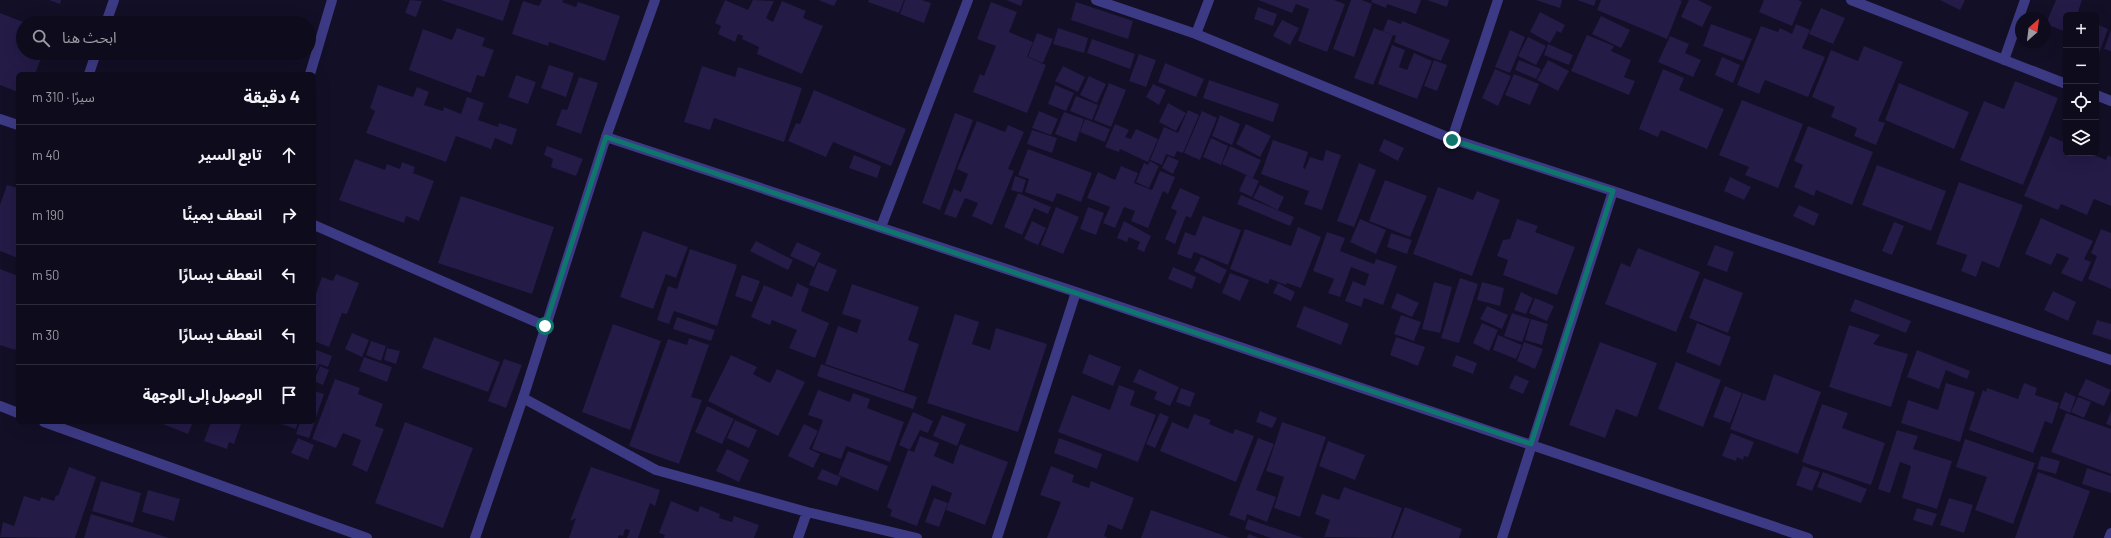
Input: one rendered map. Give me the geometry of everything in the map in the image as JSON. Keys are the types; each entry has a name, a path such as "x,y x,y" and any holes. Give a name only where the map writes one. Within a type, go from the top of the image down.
{"street":[{"path":"108,16 114,0"},
{"path":"316,52 330,0"},
{"path":"475,538 523,398 606,137 655,0"},
{"path":"882,227 968,0"},
{"path":"1096,0 1196,34 1452,140 1613,191 2111,360"},
{"path":"1196,34 1209,0"},
{"path":"1452,140 1498,0"},
{"path":"1851,0 2063,83"},
{"path":"2004,60 2025,0"},
{"path":"90,72 94,60"},
{"path":"311,72 314,60"},
{"path":"2099,96 2111,101"},
{"path":"0,119 16,124"},
{"path":"606,137 882,227 1808,538"},
{"path":"1502,538 1613,191"},
{"path":"316,226 545,326"},
{"path":"998,538 1076,292"},
{"path":"523,398 656,470 807,512 917,538"},
{"path":"0,406 16,412"},
{"path":"50,424 367,538"},
{"path":"798,538 807,512"},
{"path":"2109,538 2111,533"}],"building":[{"path":"49,0 61,0 60,4"},
{"path":"410,0 422,1 416,17 405,13"},
{"path":"441,0 510,0 503,21"},
{"path":"542,0 563,0 562,2 576,7 578,2 620,16 605,61 549,42 548,46 512,34 523,1 539,6"},
{"path":"725,0 748,10 753,0 774,1 766,18 773,22 782,1 806,11 803,18 823,26 802,74 757,54 759,47 742,39 743,36 738,34 735,42 718,34 721,26 715,23"},
{"path":"818,0 837,0 834,6"},
{"path":"869,0 904,0 899,13 868,2"},
{"path":"905,0 922,0 931,3 924,23 900,14"},
{"path":"1006,0 1023,0 1021,6"},
{"path":"1258,0 1334,0 1345,4 1327,52 1298,41 1309,9 1296,4 1292,13"},
{"path":"1351,0 1362,0 1372,4 1354,57 1333,49"},
{"path":"1372,0 1421,0 1416,14 1387,4 1386,8 1371,2"},
{"path":"1427,0 1449,0 1447,7"},
{"path":"1536,0 1562,0 1560,8"},
{"path":"1577,0 1596,0 1594,6"},
{"path":"1601,0 1682,1 1667,39 1597,10"},
{"path":"1689,0 1698,0 1712,7 1702,27 1681,17"},
{"path":"1764,0 1798,0 1802,2 1792,26 1759,12"},
{"path":"1940,0 1965,0 1960,10"},
{"path":"2056,0 2082,0 2078,12 2063,12 2063,31 2051,26 2051,12"},
{"path":"991,2 1017,12 1009,32 1033,42 1027,57 1046,65 1027,113 973,92 980,74 984,76 996,46 977,39"},
{"path":"1076,2 1133,21 1128,39 1071,20"},
{"path":"1258,7 1277,14 1273,26 1254,19"},
{"path":"1821,8 1845,18 1833,44 1809,34"},
{"path":"1540,12 1565,25 1561,33 1557,31 1550,43 1530,32"},
{"path":"0,13 16,19 16,60 40,60 36,72 16,72 16,91 0,85"},
{"path":"1601,16 1630,30 1621,48 1592,34"},
{"path":"1388,19 1401,24 1402,21 1450,40 1441,61 1394,42 1396,36 1383,31"},
{"path":"1282,20 1299,28 1290,45 1273,36"},
{"path":"1711,24 1752,39 1743,61 1703,46"},
{"path":"1796,24 1810,30 1802,48 1825,57 1808,97 1765,80 1759,94 1737,85 1761,26 1778,32 1780,28 1792,34"},
{"path":"2099,25 2108,29 2099,53"},
{"path":"457,28 485,38 482,46 494,50 484,77 477,75 471,93 409,70 423,29 452,40"},
{"path":"1058,28 1088,38 1084,53 1053,44"},
{"path":"1374,28 1393,35 1373,85 1354,78"},
{"path":"1510,30 1525,37 1510,73 1495,67"},
{"path":"2111,30 2111,51 2104,49"},
{"path":"1037,33 1053,39 1043,63 1028,57"},
{"path":"1587,35 1614,46 1611,51 1631,60 1624,77 1635,81 1629,95 1571,71"},
{"path":"1670,36 1689,44 1685,53 1701,60 1693,77 1658,62"},
{"path":"1528,37 1546,46 1536,65 1518,56"},
{"path":"1092,39 1135,54 1130,69 1087,53"},
{"path":"1548,44 1573,55 1569,65 1544,55"},
{"path":"1392,45 1405,50 1399,67 1407,70 1414,53 1432,61 1417,99 1378,84"},
{"path":"1864,46 1903,62 1878,121 1885,123 1876,145 1854,136 1857,128 1831,117 1835,107 1812,97 1831,50 1858,61"},
{"path":"1139,54 1156,60 1146,87 1129,81"},
{"path":"1722,57 1740,65 1733,83 1715,75"},
{"path":"1434,60 1447,65 1437,91 1424,86"},
{"path":"1519,60 1541,69 1536,79 1515,70"},
{"path":"1548,60 1569,71 1558,91 1537,80"},
{"path":"1165,63 1204,79 1196,97 1158,82"},
{"path":"549,65 574,73 566,97 541,88"},
{"path":"702,66 735,77 738,67 802,88 784,142 714,118 710,130 684,122"},
{"path":"1063,66 1085,77 1078,92 1055,81"},
{"path":"1495,69 1511,76 1498,106 1482,98"},
{"path":"1663,69 1684,78 1679,90 1724,109 1707,149 1661,130 1658,137 1639,129"},
{"path":"1514,74 1539,84 1530,105 1505,95"},
{"path":"516,75 536,82 528,104 508,97"},
{"path":"1089,76 1106,84 1097,103 1080,95"},
{"path":"579,77 598,83 581,134 556,125 562,109 567,110"},
{"path":"1209,80 1279,104 1273,122 1203,98"},
{"path":"2015,81 2058,98 2023,185 1960,160 1984,101 2004,109"},
{"path":"1109,83 1126,90 1111,127 1094,120"},
{"path":"1899,83 1969,112 1954,149 1885,120"},
{"path":"1153,84 1166,90 1159,105 1146,97"},
{"path":"378,85 413,97 417,87 429,92 424,105 443,111 444,107 461,114 467,97 484,103 478,120 498,127 499,123 517,129 512,145 495,138 491,149 456,136 446,162 366,133 375,111 370,108"},
{"path":"1055,85 1074,93 1066,111 1048,104"},
{"path":"814,90 906,129 891,166 833,142 826,157 788,141 796,123 800,124"},
{"path":"1076,96 1098,105 1092,120 1070,111"},
{"path":"1742,100 1803,124 1778,188 1745,175 1749,167 1719,155"},
{"path":"1168,103 1186,113 1176,131 1159,122"},
{"path":"1188,110 1199,115 1183,153 1177,151 1174,157 1166,154 1162,165 1150,160 1164,127 1178,133"},
{"path":"1039,111 1058,119 1051,135 1032,128"},
{"path":"1202,111 1217,118 1200,160 1184,153"},
{"path":"1064,112 1084,119 1076,142 1055,134"},
{"path":"955,113 973,120 940,210 922,203"},
{"path":"1220,115 1240,124 1232,145 1212,136"},
{"path":"1085,119 1110,129 1105,142 1080,132"},
{"path":"977,121 1005,132 1008,125 1024,132 1008,169 1014,171 992,225 972,216 978,203 965,198 956,218 944,214 954,189 961,192 968,174 957,169"},
{"path":"1115,124 1129,130 1125,137 1131,139 1136,129 1158,139 1148,162 1120,149 1119,152 1105,147"},
{"path":"1246,124 1271,136 1260,157 1236,144"},
{"path":"1808,126 1873,152 1852,205 1816,190 1814,196 1794,187 1803,165 1794,161"},
{"path":"1032,130 1057,138 1052,153 1027,144"},
{"path":"2050,136 2063,142 2063,156 2096,156 2106,160 2108,155 2111,157 2111,206 2094,199 2087,215 2061,204 2058,210 2024,196"},
{"path":"1211,138 1228,146 1221,165 1203,157"},
{"path":"1384,139 1404,148 1398,161 1379,151"},
{"path":"1273,140 1308,152 1303,168 1305,169 1310,157 1323,161 1326,150 1341,155 1322,210 1304,204 1309,191 1261,174"},
{"path":"547,146 583,159 576,176 551,167 553,159 544,155"},
{"path":"1230,146 1261,160 1253,178 1222,164"},
{"path":"1028,149 1092,173 1081,202 1057,193 1053,202 1025,192 1029,179 1018,175"},
{"path":"854,155 881,166 877,178 849,168"},
{"path":"1168,156 1179,161 1173,174 1162,168"},
{"path":"355,159 385,170 387,164 400,169 402,162 415,167 413,173 434,181 419,221 406,216 404,223 339,200"},
{"path":"1150,161 1159,166 1149,188 1136,182 1144,163 1148,165"},
{"path":"1359,163 1376,170 1354,227 1337,221"},
{"path":"1877,165 1946,191 1931,231 1862,205"},
{"path":"1121,166 1138,173 1134,183 1152,190 1160,171 1175,177 1168,194 1163,191 1148,228 1131,221 1135,211 1124,207 1115,228 1103,223 1110,207 1087,198 1098,172 1115,180"},
{"path":"1246,175 1259,181 1252,197 1239,191"},
{"path":"1015,176 1026,180 1022,193 1011,190"},
{"path":"1730,177 1751,187 1744,200 1724,191"},
{"path":"1385,180 1427,196 1410,237 1369,221"},
{"path":"1959,182 2023,205 1999,268 1982,261 1976,277 1961,271 1967,255 1936,244"},
{"path":"7,185 16,187 16,257 0,251 0,205"},
{"path":"1260,185 1284,197 1278,210 1253,198"},
{"path":"1438,187 1473,200 1477,191 1500,200 1472,276 1413,254"},
{"path":"1180,188 1200,197 1191,218 1186,216 1175,244 1165,239 1177,211 1171,208"},
{"path":"1018,193 1051,207 1048,214 1034,208 1022,235 1004,227"},
{"path":"1241,195 1294,217 1290,226 1237,204"},
{"path":"461,196 554,227 532,294 438,263"},
{"path":"1799,205 1819,214 1814,226 1793,216"},
{"path":"1056,207 1079,217 1063,254 1041,245"},
{"path":"1088,207 1104,213 1096,235 1080,229"},
{"path":"1203,216 1241,230 1228,265 1194,252 1191,259 1177,254 1185,232 1195,236"},
{"path":"2041,218 2093,241 2084,259 2091,262 2082,282 2061,273 2069,258 2057,253 2051,265 2025,254"},
{"path":"1360,219 1386,230 1376,254 1350,242"},
{"path":"1517,219 1538,226 1535,232 1575,247 1557,295 1503,275 1508,260 1497,256 1503,240 1510,239"},
{"path":"1032,221 1046,228 1038,245 1024,239"},
{"path":"1124,221 1151,236 1144,252 1137,249 1140,242 1129,237 1127,242 1117,238"},
{"path":"1894,222 1904,226 1892,255 1882,251"},
{"path":"1298,227 1321,237 1301,288 1287,283 1286,285 1270,279 1268,284 1230,269 1245,229 1291,246"},
{"path":"2101,229 2111,233 2111,289 2088,279 2097,256 2091,253"},
{"path":"643,231 688,247 676,278 666,274 653,309 620,297"},
{"path":"1327,232 1345,238 1340,251 1374,264 1376,259 1397,266 1383,305 1364,298 1361,307 1345,301 1353,281 1365,286 1369,274 1351,267 1340,297 1328,293 1334,279 1313,271"},
{"path":"1391,233 1412,240 1407,254 1387,247"},
{"path":"756,241 793,260 788,270 750,251"},
{"path":"797,242 821,253 814,267 790,256"},
{"path":"1715,245 1734,252 1727,272 1707,265"},
{"path":"1638,248 1700,272 1676,332 1605,304 1621,263 1630,267"},
{"path":"690,249 737,265 717,326 674,311 669,324 657,320 668,286 677,289"},
{"path":"1201,257 1227,270 1220,284 1194,271"},
{"path":"818,262 837,270 828,292 809,285"},
{"path":"1173,267 1196,277 1192,289 1168,279"},
{"path":"0,269 16,275 16,348 15,350 0,345"},
{"path":"1230,273 1249,280 1240,301 1222,293"},
{"path":"336,274 359,283 347,314 342,313 329,347 316,342 316,294 322,277 333,281"},
{"path":"742,275 760,281 752,302 735,296"},
{"path":"1460,278 1478,284 1459,343 1441,338"},
{"path":"1704,278 1743,293 1728,333 1689,318"},
{"path":"1434,282 1452,287 1440,333 1422,329"},
{"path":"1482,282 1504,288 1500,306 1477,300"},
{"path":"797,283 809,289 801,311 829,323 815,358 789,348 797,330 772,320 770,325 751,317 764,285 792,297"},
{"path":"1278,283 1295,292 1291,301 1273,293"},
{"path":"852,284 919,307 908,340 919,344 904,391 825,364 838,326 857,333 861,320 842,314"},
{"path":"2053,291 2076,302 2068,321 2044,310"},
{"path":"1521,292 1533,298 1526,314 1514,310"},
{"path":"1397,293 1419,303 1412,317 1391,308"},
{"path":"1535,298 1554,306 1547,321 1529,313"},
{"path":"1855,299 1911,321 1906,333 1850,311"},
{"path":"1304,306 1349,324 1341,345 1296,327"},
{"path":"1487,306 1508,315 1502,329 1480,319"},
{"path":"1512,313 1530,319 1522,342 1504,336"},
{"path":"955,314 979,322 972,344 990,350 996,328 1047,344 1018,432 927,403"},
{"path":"1401,315 1421,322 1414,341 1394,334"},
{"path":"677,317 715,330 711,341 673,329"},
{"path":"1531,319 1548,324 1542,345 1525,340"},
{"path":"2097,320 2111,324 2111,340 2092,334"},
{"path":"1482,323 1498,330 1489,351 1473,343"},
{"path":"1697,323 1731,337 1720,366 1686,352"},
{"path":"613,324 661,341 630,430 582,412"},
{"path":"1849,325 1880,335 1873,344 1908,354 1891,407 1829,387"},
{"path":"352,333 369,340 362,357 345,349"},
{"path":"1498,335 1522,345 1516,359 1493,350"},
{"path":"434,337 500,362 488,392 422,368"},
{"path":"1396,337 1425,347 1418,366 1390,355"},
{"path":"689,338 709,345 691,397 702,400 679,464 629,446 668,339 687,345"},
{"path":"371,341 386,346 381,361 366,355"},
{"path":"1524,342 1543,349 1535,369 1517,361"},
{"path":"1600,342 1657,363 1637,417 1616,409 1605,438 1569,425"},
{"path":"387,348 400,351 396,364 384,360"},
{"path":"316,350 332,356 328,367 319,364 316,371"},
{"path":"1917,350 1970,371 1967,379 1946,370 1939,389 1907,377"},
{"path":"1089,354 1121,367 1113,386 1082,373"},
{"path":"731,355 757,367 753,374 770,383 777,369 805,382 778,436 708,401"},
{"path":"1456,355 1477,363 1473,374 1452,366"},
{"path":"364,357 392,367 387,382 359,371"},
{"path":"504,359 522,365 506,408 488,401"},
{"path":"1676,362 1721,380 1703,427 1658,409"},
{"path":"821,364 917,397 913,409 817,376"},
{"path":"320,366 329,370 323,385 316,382 316,376"},
{"path":"1139,369 1179,387 1170,406 1154,399 1157,392 1133,382"},
{"path":"1774,374 1821,392 1798,454 1730,429 1743,393 1765,401"},
{"path":"1515,375 1529,381 1523,394 1509,388"},
{"path":"335,379 360,388 358,394 383,404 375,426 384,429 367,472 352,465 361,440 343,433 336,448 312,439"},
{"path":"2086,379 2111,390 2104,406 2078,395"},
{"path":"1946,383 1975,392 1960,442 1901,423 1908,400 1938,410"},
{"path":"2024,383 2037,388 2035,395 2059,403 2052,424 2045,421 2033,453 1969,430 1983,390 1986,392 1987,388 2018,399"},
{"path":"1119,385 1135,391 1130,405 1156,415 1138,462 1058,432 1072,395 1110,410"},
{"path":"1725,386 1742,393 1730,423 1713,417"},
{"path":"1181,388 1195,393 1190,407 1176,402"},
{"path":"818,390 850,402 853,393 870,399 867,408 904,422 890,462 846,446 841,459 812,449 823,420 808,415"},
{"path":"316,392 324,394 316,417"},
{"path":"2065,392 2076,397 2070,413 2059,408"},
{"path":"2078,397 2091,402 2084,418 2071,412"},
{"path":"1822,404 1848,413 1842,428 1885,443 1871,485 1802,462"},
{"path":"707,406 734,419 722,444 695,432"},
{"path":"1260,411 1277,418 1272,428 1256,422"},
{"path":"2111,411 2111,426 2106,424"},
{"path":"913,412 933,421 928,433 920,430 910,450 899,445"},
{"path":"1160,413 1169,417 1155,448 1146,444"},
{"path":"2066,413 2111,429 2111,474 2051,452"},
{"path":"1194,414 1211,420 1209,424 1233,434 1235,429 1254,436 1236,482 1160,451 1172,422 1188,429"},
{"path":"942,415 966,424 957,446 933,436"},
{"path":"735,420 757,430 749,448 727,438"},
{"path":"405,422 473,448 443,528 375,503"},
{"path":"1282,422 1326,437 1300,517 1274,508 1284,477 1266,471"},
{"path":"163,424 192,424 188,434"},
{"path":"210,424 241,424 234,444 229,442 227,449 204,441"},
{"path":"282,424 297,424 296,429"},
{"path":"299,424 314,424 309,438 296,434"},
{"path":"804,424 818,431 809,449 820,454 813,468 788,456"},
{"path":"1897,430 1918,436 1913,449 1952,461 1937,509 1902,498 1911,466 1900,462 1890,493 1878,489"},
{"path":"1731,433 1754,442 1748,457 1744,456 1743,460 1737,457 1736,461 1722,456"},
{"path":"920,436 939,443 934,456 953,464 960,444 1008,462 985,525 946,510 952,493 932,485 917,526 890,516 892,510 887,507 908,450 914,452"},
{"path":"298,438 314,445 308,460 291,453"},
{"path":"1059,438 1102,454 1097,469 1054,453"},
{"path":"1258,438 1274,444 1256,490 1276,497 1267,522 1247,514 1245,521 1229,515"},
{"path":"1965,439 2035,463 2013,524 1975,510 1987,477 1956,467"},
{"path":"1328,441 1365,455 1355,480 1319,466"},
{"path":"727,449 749,460 739,482 716,471"},
{"path":"848,451 888,466 878,491 838,475"},
{"path":"2041,456 2060,461 2056,474 2037,469"},
{"path":"1051,466 1074,475 1072,482 1089,488 1091,481 1134,498 1122,530 1108,524 1104,536 1108,538 1047,538 1061,502 1040,495"},
{"path":"1803,466 1820,472 1812,491 1796,485"},
{"path":"69,467 96,477 75,538 0,537 3,522 14,526 24,496 40,501 41,497 54,501 56,495 58,496"},
{"path":"591,467 660,490 655,506 650,503 638,538 627,538 630,530 625,529 623,536 619,535 618,538 569,538 576,518 570,521"},
{"path":"2087,468 2111,476 2111,493 2082,484"},
{"path":"822,469 841,477 837,486 817,479"},
{"path":"1823,472 1867,489 1861,503 1817,487"},
{"path":"2038,472 2090,491 2073,538 2015,538"},
{"path":"101,481 141,493 133,523 92,511"},
{"path":"1344,487 1402,508 1391,538 1324,537 1330,520 1315,514 1322,494 1339,500"},
{"path":"148,490 180,499 174,521 142,512"},
{"path":"934,498 948,503 939,527 925,522"},
{"path":"1949,498 1973,505 1964,533 1940,525"},
{"path":"671,501 698,512 700,506 720,514 719,518 732,522 734,516 759,525 754,538 664,538 665,535 659,533"},
{"path":"1405,507 1462,529 1459,538 1393,538"},
{"path":"1917,508 1937,514 1932,526 1913,520"},
{"path":"1151,510 1231,538 1141,538"},
{"path":"91,514 169,538 84,538"},
{"path":"1248,519 1304,538 1271,538 1245,529"},
{"path":"1249,534 1259,538 1247,538"}],"route":[{"path":"545,326 606,137 882,227 1531,444 1613,191 1452,140"}]}
